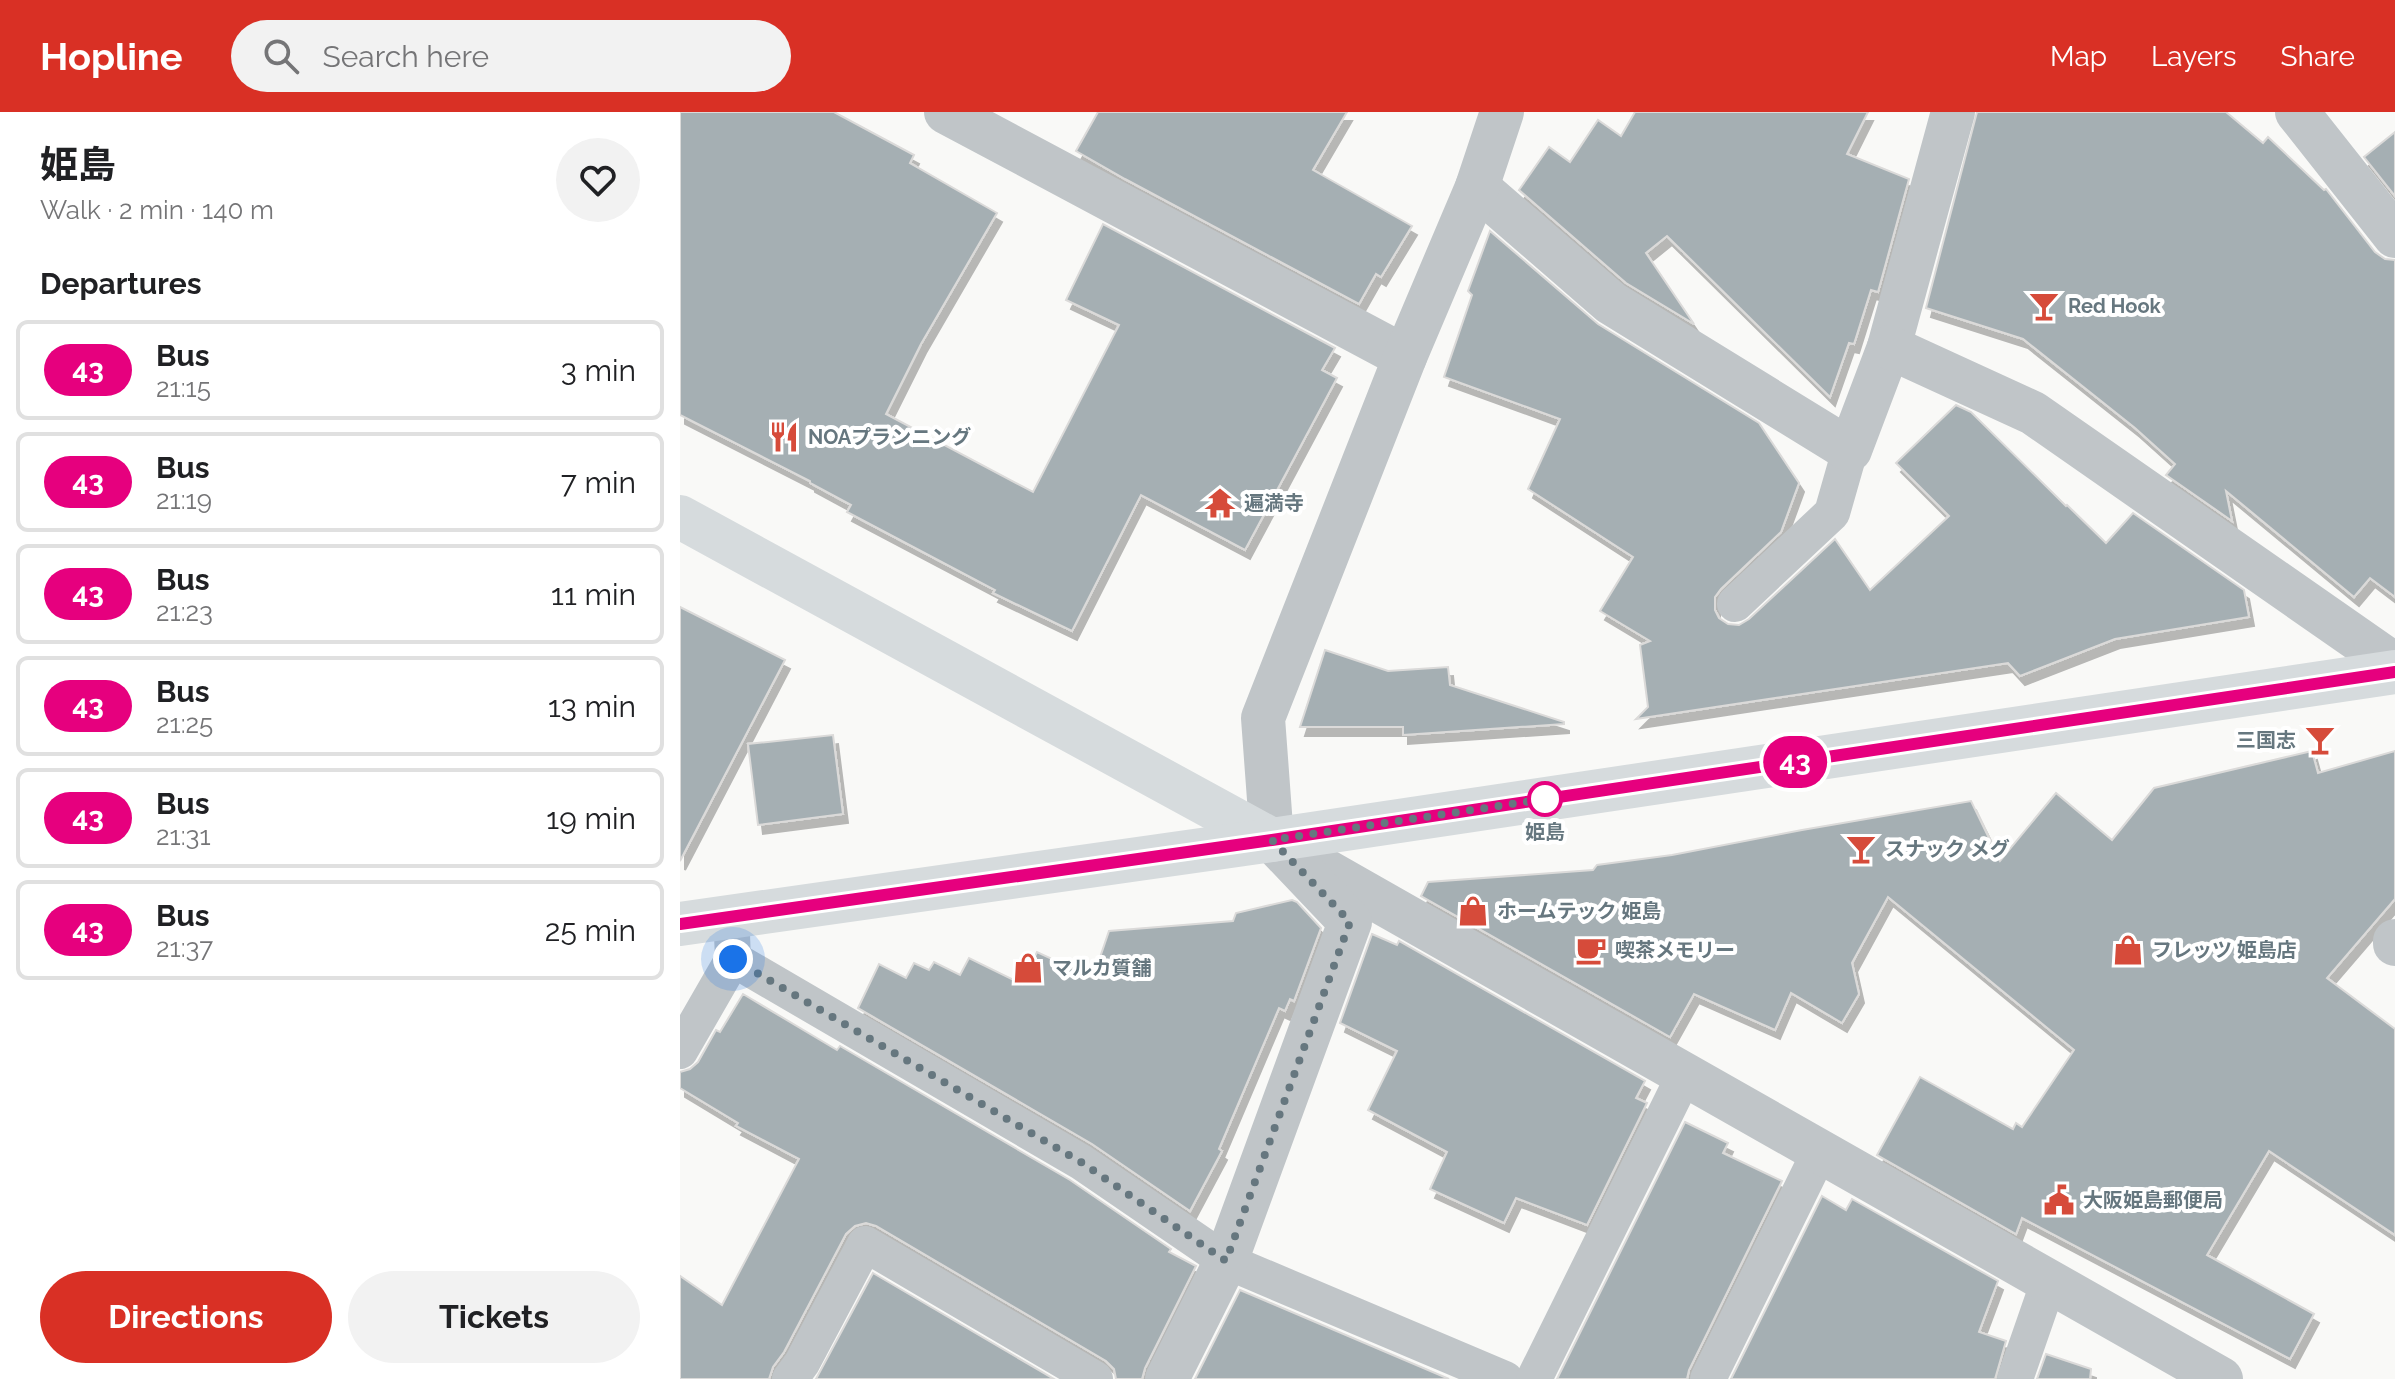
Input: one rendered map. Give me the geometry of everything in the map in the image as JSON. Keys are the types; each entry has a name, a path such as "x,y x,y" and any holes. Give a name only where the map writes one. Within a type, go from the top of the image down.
{"main road":[{"path":"680,517 1272,840"},
{"path":"680,924 1272,840 2395,672"}],"street":[{"path":"946,112 1405,357"},
{"path":"1167,1379 1226,1261 1350,922 1272,840 1263,718 1405,357 1477,187 1502,112"},
{"path":"1477,187 1611,303 1850,450 1889,347 1953,112"},
{"path":"2297,112 2395,236"},
{"path":"1889,347 2033,413 2395,665"},
{"path":"1272,840 2221,1379"}],"lane":[{"path":"1735,604 1832,513 1850,450"},
{"path":"680,1051 733,959 730,917"},
{"path":"733,959 1081,1162 1226,1261 1509,1378 1685,1074"},
{"path":"1708,1379 1820,1151"},
{"path":"790,1379 802,1363 865,1244 1095,1379"},
{"path":"2015,1379 2049,1281"}],"building":[{"path":"680,112 834,112 914,155 910,163 997,213 921,344 886,414 1033,492 1119,325 1066,300 1103,224 1335,348 1322,370 1337,378 1245,550 1141,495 1072,631 993,593 995,590 847,512 851,505 810,481 680,415"},
{"path":"1098,112 1347,112 1313,170 1412,226 1381,277 1376,274 1359,304 1076,151"},
{"path":"1635,112 1868,112 1847,154 1909,179 1878,292 1871,290 1854,344 1849,343 1830,397 1667,236 1646,253 1694,324 1626,283 1519,190 1549,147 1570,162 1598,120 1621,136"},
{"path":"1977,112 2226,112 2263,143 2268,137 2326,189 2375,252 2385,259 2395,260 2395,597 2370,578 2354,597 2226,491 2232,521 2166,475 2175,464 2023,339 1926,308"},
{"path":"2395,132 2395,196 2364,157"},
{"path":"1490,231 1598,324 1759,423 1799,483 1781,532 1715,597 1715,610 1719,618 1728,624 1739,625 1749,619 1835,539 1870,590 1949,516 1896,463 1956,405 1971,412 2106,543 2133,513 2244,590 2249,617 2115,639 2020,676 2008,663 1636,719 1648,707 1640,645 1650,641 1600,611 1633,557 1528,489 1560,419 1444,377 1472,295 1468,291"},
{"path":"680,607 785,660 680,861"},
{"path":"1325,650 1388,671 1448,667 1450,685 1564,724 1403,735 1403,727 1300,727"},
{"path":"833,735 843,814 758,825 748,744"},
{"path":"2312,751 2318,773 2395,751 2395,899 2327,978 2395,1029 2395,1235 2269,1151 2207,1255 2314,1314 2290,1359 2022,1218 2016,1234 1877,1155 1920,1077 2013,1129 2016,1123 2022,1127 2074,1050 1888,897 1852,963 1859,994 1842,1023 1791,993 1775,1030 1694,994 1670,1037 1421,896 1428,882 1593,870 1597,865 1672,855 1971,801 2000,861 2056,793 2112,840 2154,788"},
{"path":"1292,900 1321,928 1294,1001 1290,999 1285,1011 1279,1008 1219,1149 1222,1151 1190,1211 1092,1144 858,1008 879,964 906,978 914,963 929,970 934,962 960,975 969,958 1022,984 1037,952 1093,978 1109,931 1233,921 1236,913"},
{"path":"1372,934 1397,945 1399,941 1645,1081 1636,1098 1647,1103 1587,1225 1516,1198 1504,1223 1430,1189 1447,1152 1368,1110 1397,1051 1340,1023"},
{"path":"743,994 837,1050 840,1046 1070,1180 1171,1249 1169,1252 1196,1266 1142,1379 1116,1379 1114,1369 1106,1361 866,1223 855,1226 846,1234 769,1379 680,1379 680,1276 722,1305 799,1159 736,1126 738,1123 680,1088 680,1072 698,1062 716,1030 720,1032"},
{"path":"1685,1122 1728,1143 1723,1153 1782,1181 1687,1379 1557,1379"},
{"path":"1822,1196 1846,1210 1852,1199 1998,1281 1979,1332 2006,1341 1995,1379 1731,1379"},
{"path":"873,1273 1054,1379 816,1379"},
{"path":"1240,1290 1266,1301 1449,1379 1195,1379"},
{"path":"2046,1354 2091,1369 2090,1379 2037,1379"}],"bus line":[{"name":"43","path":"680,924 1272,840 2395,672"}],"place":[{"name":"Red Hook","path":"2044,306"},
{"name":"NOAプランニング","path":"784,437"},
{"name":"遍満寺","path":"1220,503"},
{"name":"三国志","path":"2320,740"},
{"name":"姫島","path":"1545,799"},
{"name":"スナック メグ","path":"1861,849"},
{"name":"ホームテック 姫島","path":"1473,911"},
{"name":"喫茶メモリー","path":"1591,950"},
{"name":"フレッツ 姫島店","path":"2128,950"},
{"name":"マルカ質舗","path":"1028,968"},
{"name":"大阪姫島郵便局","path":"2059,1200"}],"route":[{"path":"733,959 1081,1162 1226,1261 1350,922 1272,840 1545,799"}]}
